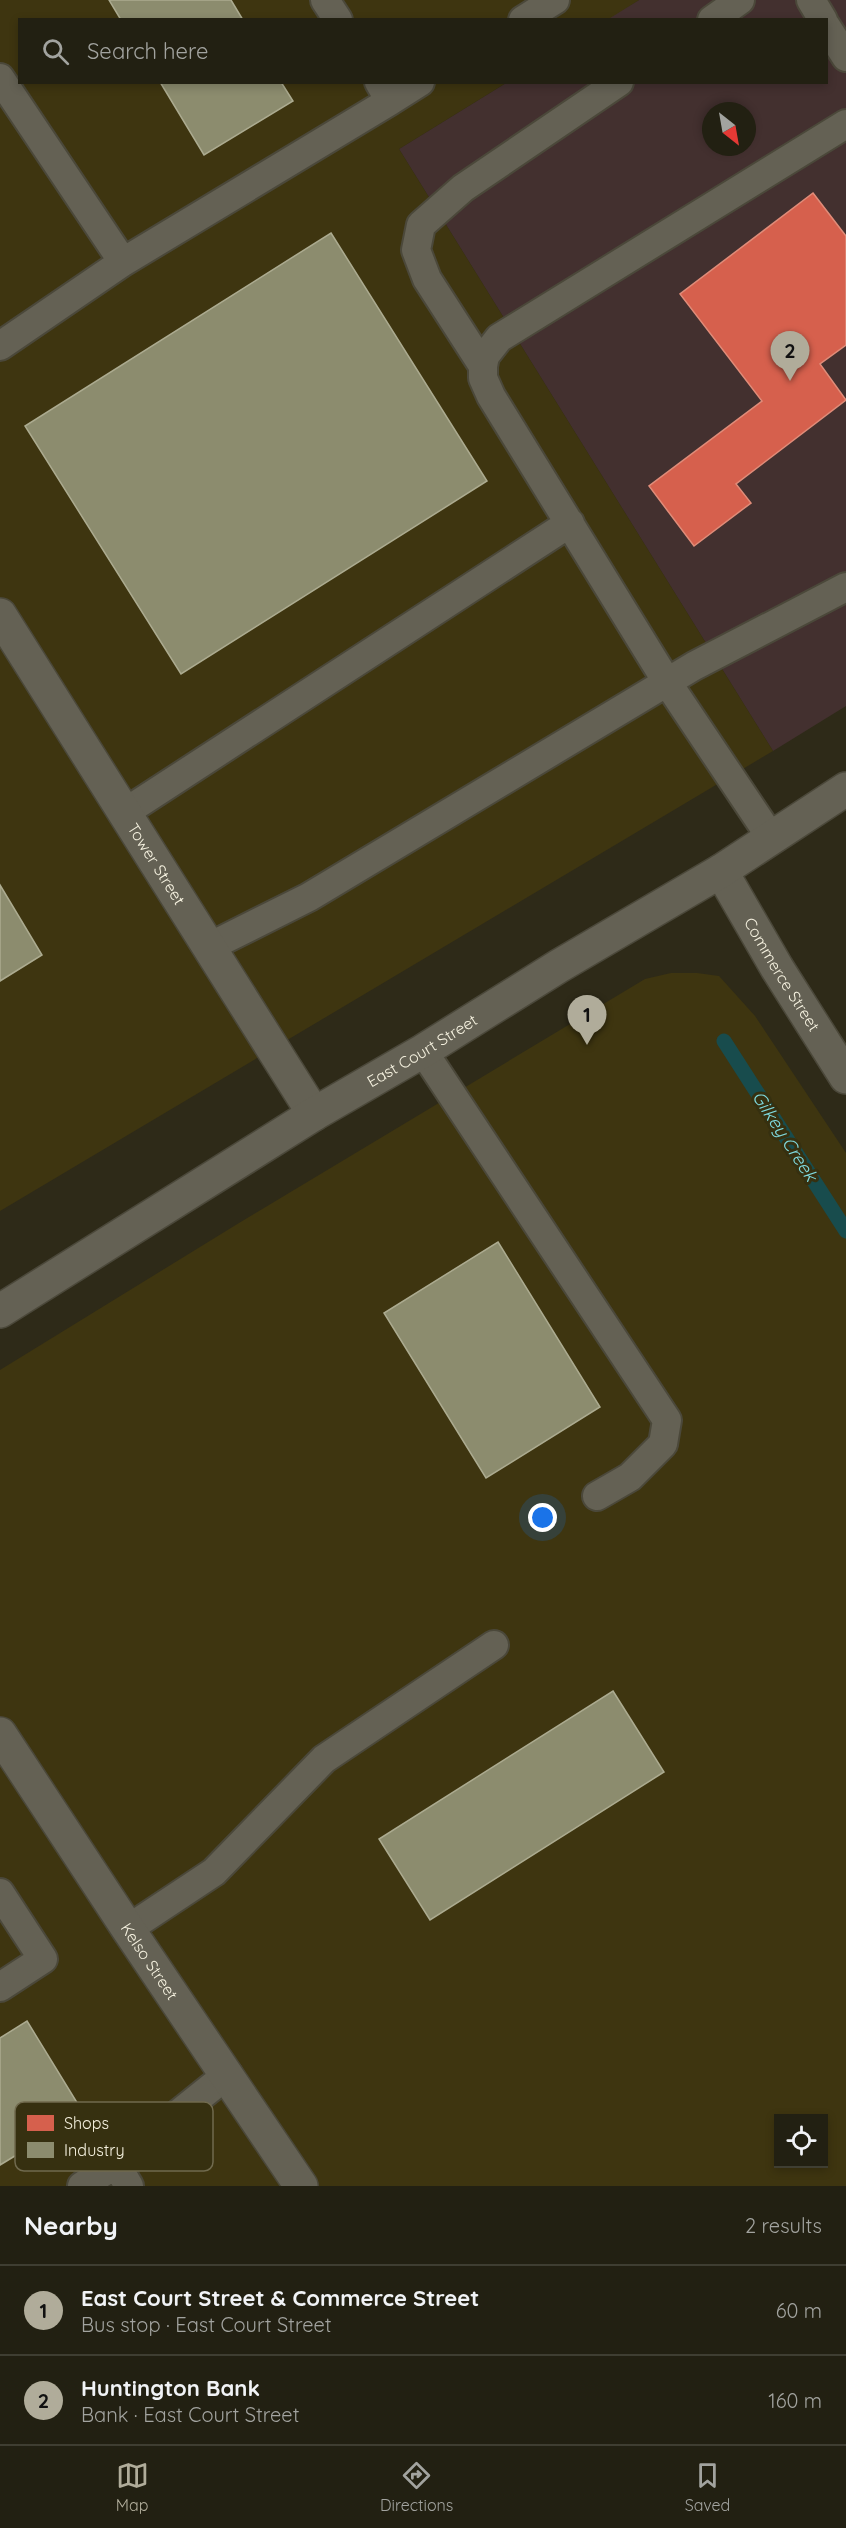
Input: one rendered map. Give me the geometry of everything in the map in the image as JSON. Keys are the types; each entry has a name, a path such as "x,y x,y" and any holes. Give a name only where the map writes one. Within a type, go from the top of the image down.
{"street":[{"name":"Tower Street","path":"0,615 314,1114"},
{"name":"East Court Street","path":"0,1311 314,1114 721,871 846,789"},
{"name":"Commerce Street","path":"721,871 777,968 846,1077"},
{"name":"Kelso Street","path":"0,1734 301,2186"}],"lane":[{"path":"325,0 337,18"},
{"path":"526,18 555,0"},
{"path":"715,18 740,0"},
{"path":"811,0 822,18"},
{"path":"828,29 846,57"},
{"path":"0,78 123,262"},
{"path":"0,346 123,262 384,92 413,84"},
{"path":"483,366 427,279 416,250 421,225 464,188 616,84"},
{"path":"772,838 667,682 491,396 483,378 484,356 499,338 846,124"},
{"path":"124,813 570,523"},
{"path":"209,947 309,897 667,682 846,587"},
{"path":"423,1051 667,1419 663,1444 630,1477 597,1496"},
{"path":"128,1929 214,1872 324,1759 494,1645"},
{"path":"0,1893 43,1959 0,1988"},
{"path":"199,2102 228,2074"},
{"path":"82,2186 122,2175"}],"shaded area":[{"path":"0,0 639,0 610,18 18,18 18,84 504,84 399,149 773,751 0,1211"},
{"path":"639,0 846,0 846,706 773,751 399,149 504,84 828,84 828,18 609,18"},
{"path":"671,973 719,976 755,1016 846,1153 846,2186 0,2186 0,1370 239,1223 645,979"}],"building: Shops":[{"path":"813,193 846,236 846,345 820,364 846,400 736,484 751,503 694,546 649,486 762,401 680,294"}],"building: Industry":[{"path":"109,0 231,0 242,18 120,18"},
{"path":"161,84 282,84 293,101 204,155"},
{"path":"331,233 487,481 181,674 25,426"},
{"path":"0,885 42,955 0,981"},
{"path":"498,1242 600,1407 486,1478 384,1313"},
{"path":"613,1691 664,1772 430,1920 379,1839"},
{"path":"27,2021 77,2102 15,2102 15,2156 0,2165 0,2038"}],"waterway":[{"name":"Gilkey Creek","path":"724,1041 846,1231"}],"place":[{"name":"Huntington Bank","path":"790,381"},
{"name":"East Court Street & Commerce Street","path":"587,1045"}]}
